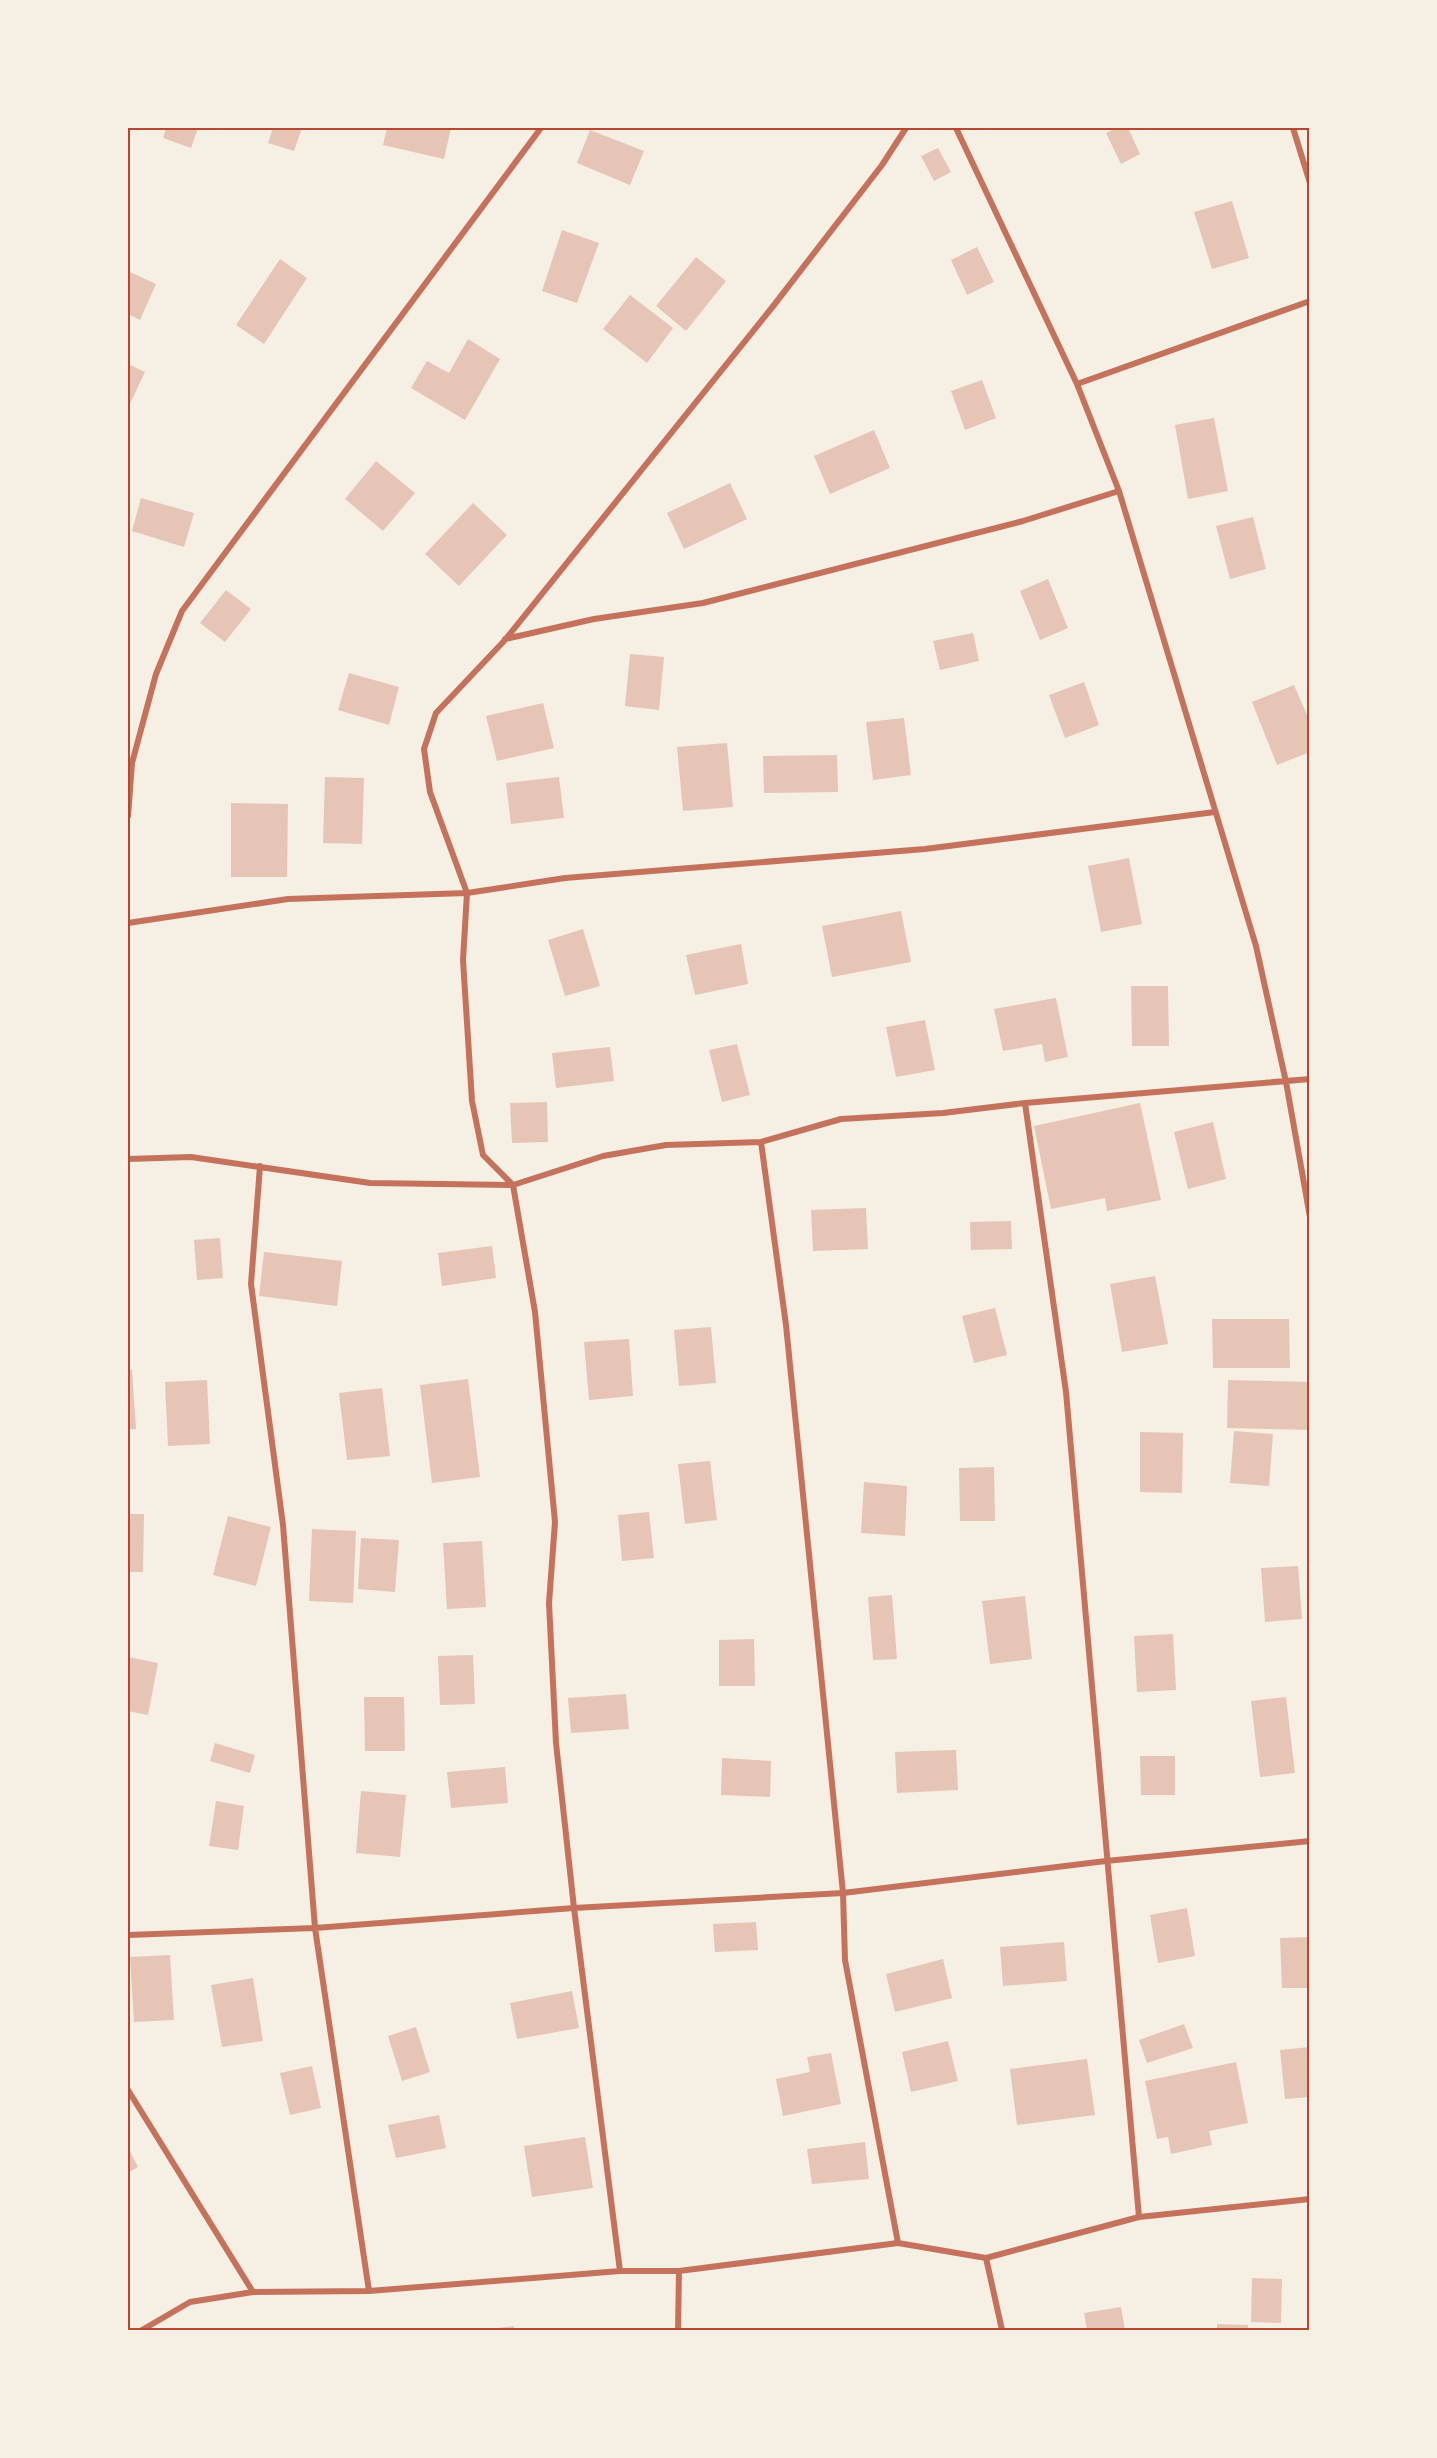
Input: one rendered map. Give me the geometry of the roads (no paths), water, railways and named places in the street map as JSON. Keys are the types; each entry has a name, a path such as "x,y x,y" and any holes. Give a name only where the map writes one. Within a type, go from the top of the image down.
{"street":[{"path":"128,816 132,762 156,674 182,611 540,128"},
{"path":"620,2271 574,1908 556,1743 549,1603 555,1522 535,1312 513,1185 483,1155 472,1101 463,960 467,893 430,792 424,749 436,713 505,639 774,305 882,165 906,128"},
{"path":"956,128 1077,384 1119,491 1256,946 1287,1082 1310,1217"},
{"path":"1293,128 1310,183"},
{"path":"1077,384 1310,301"},
{"path":"505,639 594,619 703,603 1023,521 1119,491"},
{"path":"128,923 288,899 467,893 565,878 925,849 1215,812"},
{"path":"128,1159 191,1157 370,1183 513,1185 603,1156 666,1146 761,1142 841,1119 943,1113 1025,1103 1310,1079"},
{"path":"1025,1103 1066,1392 1139,2217"},
{"path":"761,1142 786,1325 843,1893 845,1960 898,2242"},
{"path":"260,1166 252,1284 284,1525 315,1928 369,2291"},
{"path":"128,1935 315,1928 574,1908 843,1893 1106,1861 1310,1841"},
{"path":"128,2090 253,2292"},
{"path":"142,2331 190,2301 253,2292 369,2291 620,2271 679,2271 898,2242 986,2258 1139,2217 1310,2199"},
{"path":"986,2258 1002,2331"},
{"path":"678,2331 679,2271"}]}
